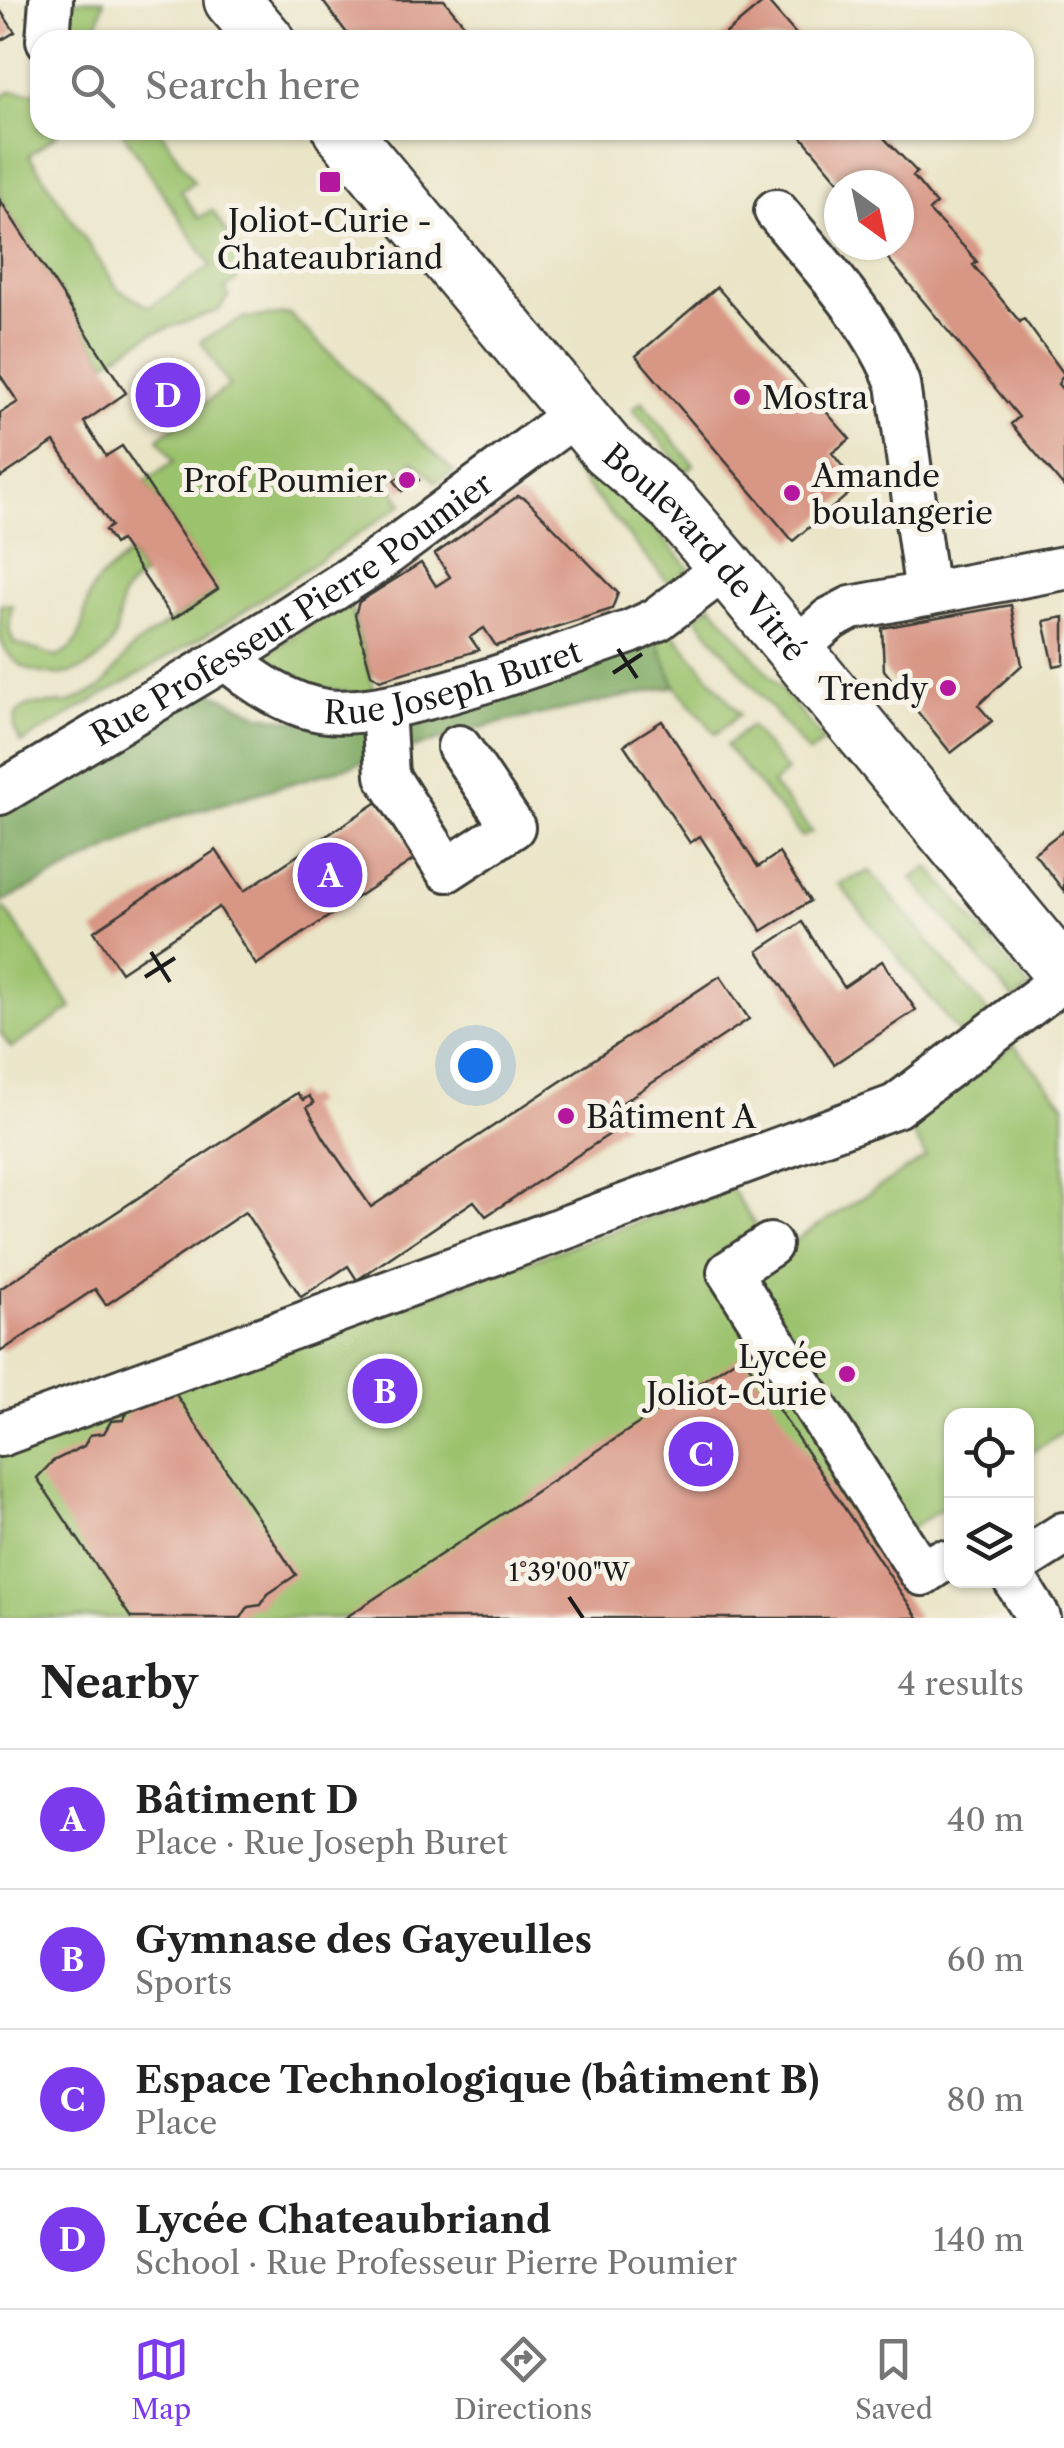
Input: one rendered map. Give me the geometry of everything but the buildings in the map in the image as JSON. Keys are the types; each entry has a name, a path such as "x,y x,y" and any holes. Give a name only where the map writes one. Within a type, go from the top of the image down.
{"main road":[{"path":"232,0 258,30"},
{"name":"Boulevard de Vitré","path":"349,140 576,413 608,449 673,505 726,567 1064,977"}],"street":[{"path":"49,30 52,0"},
{"path":"776,211 835,284 891,365 898,384 927,594"},
{"name":"Rue Professeur Pierre Poumier","path":"0,793 226,658 430,524 576,413"},
{"name":"Rue Joseph Buret","path":"226,658 264,686 298,703 327,711 383,708 630,632 658,619 726,567"},
{"path":"796,650 830,619 851,608 1064,568"},
{"path":"383,708 387,776 447,870 513,828 459,747"},
{"path":"0,1435 896,1106 1064,977"},
{"path":"770,1245 729,1272 922,1574 940,1562"},
{"path":"1034,1553 1064,1534"},
{"path":"1020,1588 1040,1618"}],"green space":[{"path":"66,0 104,0 96,30 63,30"},
{"path":"11,91 30,92 30,140 50,140 29,155 118,289 149,307 211,266 128,140 167,140 194,182 181,191 198,218 212,210 243,256 237,280 225,289 229,296 218,311 151,334 106,362 0,200 0,98"},
{"path":"289,314 454,472 436,482 414,461 387,480 403,504 226,623 21,743 14,727 16,714 29,705 69,703 101,688 133,647 217,589 145,481 174,462 158,438 229,386 201,341 244,318"},
{"path":"642,401 694,465 686,472 633,409"},
{"path":"583,457 621,489 689,568 670,585 567,463"},
{"path":"129,554 143,575 123,595 114,638 105,653 70,673 41,673 15,661 0,636 0,604 12,605 9,629 14,643 57,657 75,644 93,588"},
{"path":"349,600 376,696 315,686 288,676 259,658"},
{"path":"711,604 824,741 809,754 696,617"},
{"path":"669,628 740,714 716,734 675,686 656,638"},
{"path":"656,638 675,686 491,725 173,818 0,903 0,808 207,690 261,715 309,723"},
{"path":"750,726 787,771 772,784 812,832 802,837 726,746"},
{"path":"929,867 1030,988 1014,1000 912,878"},
{"path":"870,871 993,1018 965,1041 839,884"},
{"path":"5,908 72,1008 11,1048 0,1032 0,911"},
{"path":"1014,1045 1064,1104 1064,1431 1034,1450 1034,1408 944,1408 944,1507 874,1552 345,1618 0,1618 0,1449 731,1189 775,1253 926,1157 906,1122"}],"place":[{"name":"Joliot-Curie - Chateaubriand","path":"330,182"},
{"name":"Lycée Chateaubriand","path":"168,395"},
{"name":"Mostra","path":"742,397"},
{"name":"Prof Poumier","path":"407,480"},
{"name":"Amande boulangerie","path":"792,493"},
{"name":"Trendy","path":"948,688"},
{"name":"Bâtiment D","path":"330,875"},
{"name":"Bâtiment A","path":"566,1116"},
{"name":"Lycée Joliot-Curie","path":"847,1374"},
{"name":"Gymnase des Gayeulles","path":"385,1391"},
{"name":"Espace Technologique (bâtiment B)","path":"701,1454"}]}
